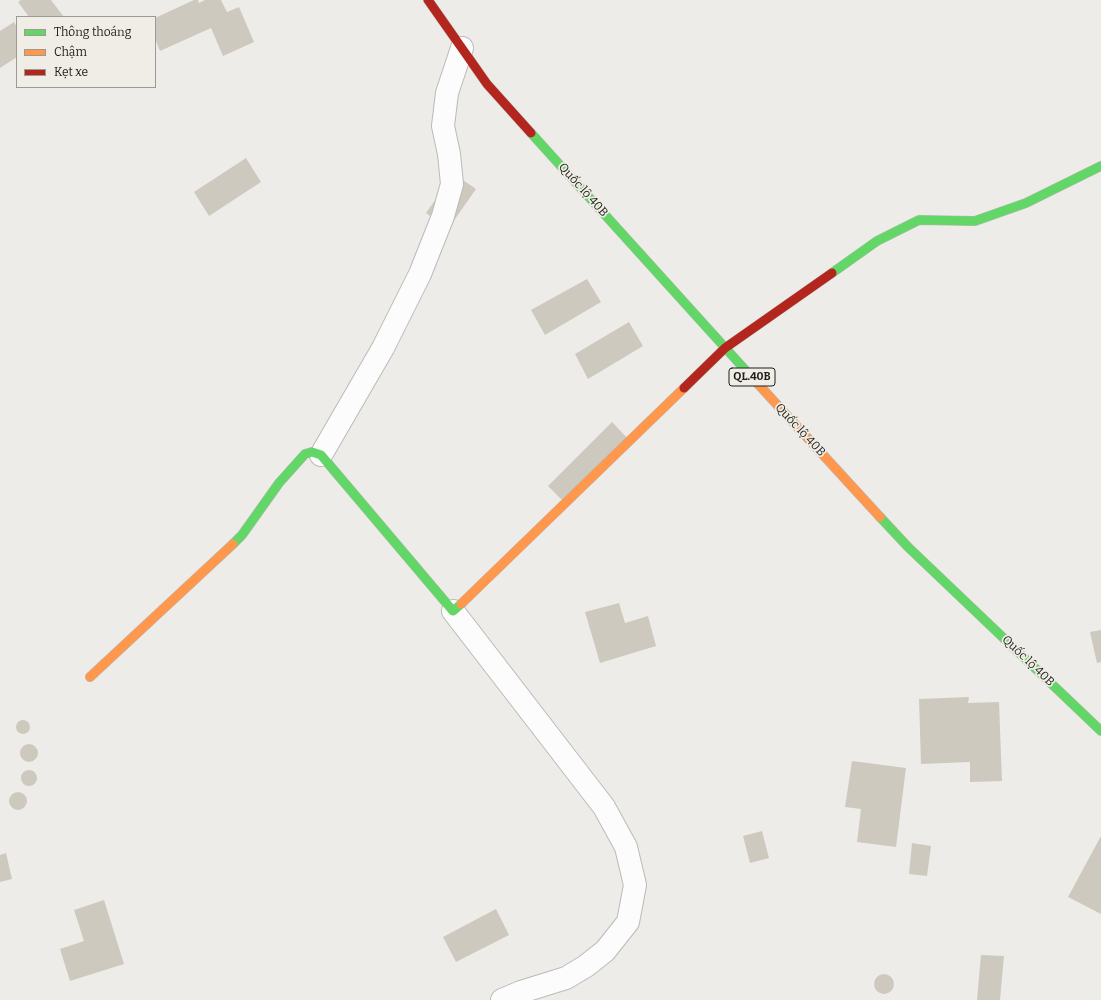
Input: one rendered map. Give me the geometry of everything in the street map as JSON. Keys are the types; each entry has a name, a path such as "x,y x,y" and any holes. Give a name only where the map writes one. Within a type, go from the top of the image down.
{"main road":[{"name":"Quốc lộ 40B","path":"428,0 487,84 725,348 908,547 1101,731"},
{"path":"90,677 201,573 228,550 247,529 279,483 305,454 312,452 321,454 453,611 725,348 877,241 919,220 975,221 1026,203 1101,166"}],"street":[{"path":"321,454 383,348 420,274 443,216 452,184 449,154 443,126 447,93 462,48"},
{"path":"453,611 604,806 626,847 634,885 628,922 605,951 586,966 566,978 521,992 502,1000"}],"building":[{"path":"21,0 51,0 63,16 28,16 18,2"},
{"path":"194,0 198,0 199,3 205,0 221,0 227,12 239,7 254,42 223,56 211,28 160,51 156,41 156,18"},
{"path":"14,22 16,25 16,58 0,68 0,31"},
{"path":"246,158 261,182 209,216 194,192"},
{"path":"454,174 476,189 448,229 426,213"},
{"path":"587,279 601,302 545,335 531,310"},
{"path":"629,322 643,346 588,379 575,354"},
{"path":"612,422 631,442 568,506 548,486"},
{"path":"619,603 625,623 648,616 656,646 600,663 585,612"},
{"path":"1101,630 1101,662 1097,663 1090,632"},
{"path":"969,697 968,703 999,702 1002,781 970,782 970,762 921,764 919,699"},
{"path":"23,720 28,722 30,727 28,732 23,734 18,732 16,727 18,722"},
{"path":"25,744 33,744 38,749 36,760 33,762 25,762 20,757 20,749"},
{"path":"852,761 906,768 896,847 857,842 861,809 845,807"},
{"path":"29,770 35,772 37,778 35,784 29,786 23,784 21,778 23,772"},
{"path":"14,792 22,792 27,797 25,808 22,810 14,810 9,805 9,797"},
{"path":"762,831 769,858 750,863 743,836"},
{"path":"1101,836 1101,914 1068,897"},
{"path":"912,843 931,846 927,876 909,874"},
{"path":"6,853 12,879 0,882 0,855"},
{"path":"104,900 124,964 70,981 60,949 84,941 74,910"},
{"path":"496,909 509,935 456,962 443,937"},
{"path":"981,955 1004,956 1000,1000 977,1000"},
{"path":"884,974 891,977 894,984 891,991 884,994 877,991 874,984 877,977"}],"traffic: fast":[{"path":"531,133 748,373"},
{"path":"832,273 877,241 919,220 975,221 1026,203 1101,166"},
{"path":"233,544 242,535 279,483 305,454 312,452 321,455 453,611 461,604"},
{"path":"880,517 908,547 1101,731"}],"traffic: slow":[{"path":"748,373 880,517"},
{"path":"461,604 684,388"},
{"path":"90,677 233,544"}],"traffic: jam":[{"path":"428,0 487,84 531,133"},
{"path":"684,388 725,348 832,273"}]}
